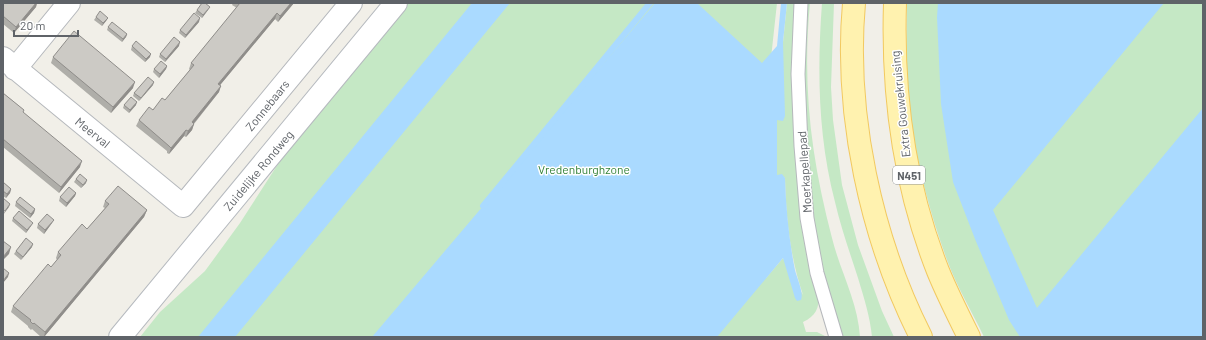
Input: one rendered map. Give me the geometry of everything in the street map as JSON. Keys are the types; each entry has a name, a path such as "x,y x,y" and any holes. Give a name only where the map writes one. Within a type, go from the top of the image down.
{"main road":[{"path":"854,3 852,40 854,89 862,156 867,182 885,251 906,305 921,337"},
{"name":"Extra Gouwekruising","path":"894,3 895,82 905,160 925,234 950,298 969,337"}],"street":[{"path":"9,63 69,3"},
{"name":"Zonnebaars","path":"184,206 351,3"},
{"name":"Zuidelijke Rondweg","path":"120,337 396,3"},
{"name":"Meerval","path":"9,63 184,206"}],"lane":[{"name":"Moerkapellepad","path":"802,3 798,74 801,146 807,218 817,273 836,337"}],"green space":[{"name":"Vredenburghzone","path":"408,3 777,3 766,104 766,278 783,258 803,295 792,252 786,208 785,178 777,175 777,120 783,79 783,42 787,3 795,3 819,295 816,311 811,317 803,322 806,332 817,332 827,337 140,337 160,312 205,271 240,223 289,147"},
{"path":"807,3 810,3 807,63 808,93 814,150 832,238 856,311 860,337 841,337 821,268 813,228 806,137 804,46"},
{"path":"822,3 834,3 831,87 833,120 842,185 858,245 882,311 894,337 872,337 866,307 840,221 829,178 822,128 819,78"},
{"path":"907,3 1203,3 1203,337 984,337 960,290 947,260 930,209 921,175 909,107 906,33"}],"water":[{"path":"472,3 510,3 235,337 198,337"},
{"path":"655,3 697,3 762,63 777,46 781,3 787,3 783,42 785,116 783,121 777,120 777,175 782,174 785,178 789,236 795,270 801,290 801,300 797,301 795,298 783,258 717,337 372,337"},
{"path":"938,3 1164,3 993,210 1037,308 1203,108 1203,337 1020,337 1009,320 953,182 941,104 937,17"}],"building":[{"path":"3,3 36,3 16,27 3,16"},
{"path":"202,3 205,3 210,7 203,15 197,10"},
{"path":"240,3 291,3 280,16 277,13 218,84 221,86 192,122 194,124 188,131 186,130 171,148 139,120 149,107 153,110 162,98 165,100 194,65 191,63"},
{"path":"100,11 108,18 103,23 96,17"},
{"path":"194,13 200,18 186,35 180,30"},
{"path":"112,22 127,34 123,39 108,27"},
{"path":"74,31 135,82 113,107 53,57"},
{"path":"174,37 180,42 166,59 160,54"},
{"path":"136,41 151,54 146,59 132,46"},
{"path":"161,61 167,66 160,74 154,69"},
{"path":"148,77 154,82 141,98 134,93"},
{"path":"3,93 24,110 23,112 82,161 61,187 3,139"},
{"path":"131,97 137,102 130,110 124,105"},
{"path":"80,174 87,180 83,185 76,179"},
{"path":"3,182 11,189 7,194 3,191"},
{"path":"118,186 147,210 45,332 34,323 33,324 30,321 31,320 13,306 48,264 51,267 61,255 58,252 82,224 87,229 109,204 105,201"},
{"path":"69,187 76,193 67,203 60,197"},
{"path":"20,197 35,209 31,214 16,202"},
{"path":"3,198 10,204 5,211 3,210"},
{"path":"19,211 33,223 27,230 13,218"},
{"path":"47,214 54,220 45,230 38,224"},
{"path":"26,238 33,244 23,257 16,251"},
{"path":"3,241 11,247 3,257"},
{"path":"3,268 9,273 3,281"}],"waterway":[{"path":"483,206 650,3"}]}
